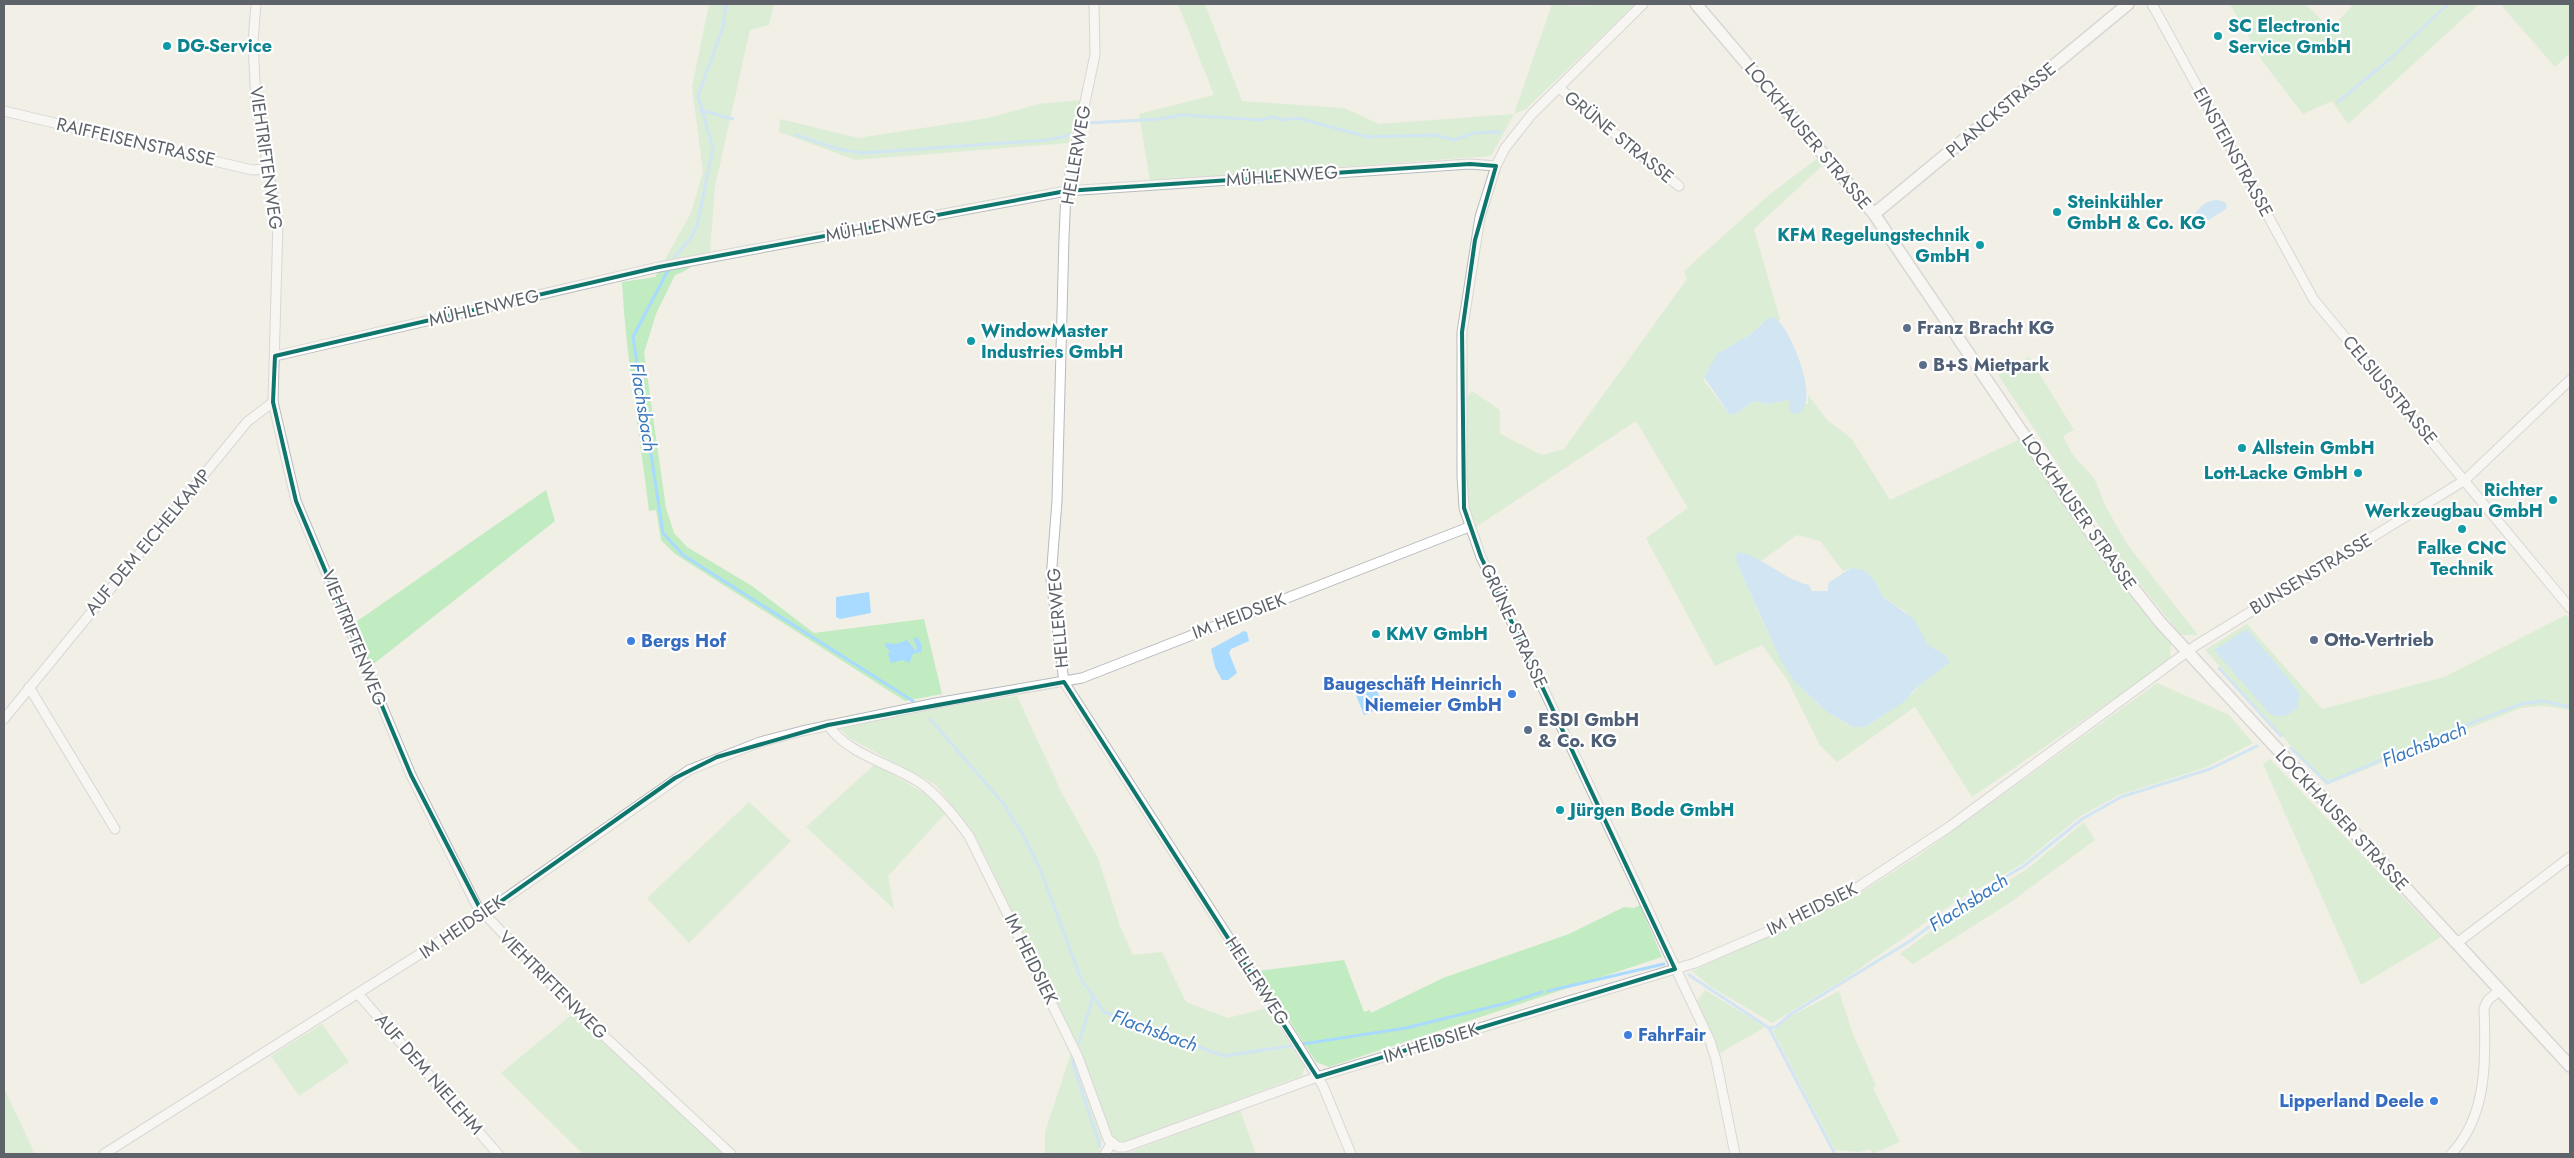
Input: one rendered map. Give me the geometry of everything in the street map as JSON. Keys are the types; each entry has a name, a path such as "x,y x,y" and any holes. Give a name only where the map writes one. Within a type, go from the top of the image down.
{"street":[{"name":"VIEHTRIFTENWEG","path":"256,4 253,42 256,102 278,222 273,402 296,501 411,775 483,914 574,1008 731,1154"},
{"name":"HELLERWEG","path":"1094,4 1095,55 1066,191 1057,501 1051,579 1064,682 1294,1038 1317,1077 1351,1154"},
{"name":"GRÜNE STRASSE","path":"1644,4 1516,132 1496,166 1475,240 1462,332 1462,476 1464,508 1469,527 1716,1060 1735,1154"},
{"name":"LOCKHAUSER STRASSE","path":"1696,4 1874,214 2104,552 2188,653 2570,1066"},
{"name":"PLANCKSTRASSE","path":"1874,214 2128,4"},
{"name":"EINSTEINSTRASSE","path":"2152,4 2314,300"},
{"name":"GRÜNE STRASSE","path":"1559,88 1679,186"},
{"name":"RAIFFEISENSTRASSE","path":"4,111 252,170 268,169"},
{"name":"MÜHLENWEG","path":"275,356 659,267 1066,191 1470,164 1496,166"},
{"name":"CELSIUSSTRASSE","path":"2314,300 2570,608"},
{"name":"BUNSENSTRASSE","path":"2188,653 2266,601 2465,480 2570,380"},
{"name":"AUF DEM EICHELKAMP","path":"4,719 248,422 273,402"},
{"name":"IM HEIDSIEK","path":"104,1154 483,914 689,770 760,742 828,725 936,703 1082,678 1469,527"},
{"name":"IM HEIDSIEK","path":"828,725 836,737 850,747 921,784 947,808 969,836 1078,1057 1111,1144 1125,1147 1317,1077 1675,970 1794,920 1849,893 1949,827 2188,653"},
{"path":"29,687 115,829"},
{"path":"2457,944 2570,857"},
{"path":"2451,1154 2461,1144 2477,1110 2485,1064 2484,1008 2488,1000 2500,990"},
{"name":"AUF DEM NIELEHM","path":"359,994 498,1154"},
{"path":"1105,1154 1111,1144"}],"highlighted area":[{"path":"1470,164 1496,166 1475,240 1462,332 1464,508 1481,557 1675,969 1317,1077 1064,682 828,725 717,757 675,778 483,914 411,775 296,501 273,402 275,356 659,267 1066,191"}],"green space":[{"path":"709,4 774,4 769,25 750,30 715,187 710,252 685,271 675,275 656,314 644,353 666,508 674,533 687,547 752,586 814,633 924,619 942,694 905,701 675,554 661,540 656,510 649,511 630,368 622,282 655,277 691,213 703,172 692,87"},
{"path":"1178,4 1205,4 1242,101 1344,108 1379,124 1514,114 1491,156 1150,181 1139,114 1214,95"},
{"path":"1552,4 1573,6 1635,4 1526,109 1514,114"},
{"path":"2230,4 2306,4 2330,29 2354,4 2479,4 2348,124 2332,101 2303,114 2263,62"},
{"path":"2500,4 2570,4 2570,53 2555,67"},
{"path":"1080,100 1069,143 855,160 779,132 780,119 858,138 988,118 1039,104"},
{"path":"1819,157 1825,163 1754,229 1781,323 1780,320 1763,322 1751,334 1721,351 1706,373 1704,381 1730,415 1736,414 1754,401 1768,404 1788,400 1790,403 1808,404 1808,395 1827,420 1851,438 1890,500 2020,439 2110,568 2171,644 2170,660 1972,797 1915,707 1837,762 1820,745 1788,681 1762,645 1715,666 1646,538 1688,508 1636,421 1473,529 1466,481 1465,448 1466,399 1472,391 1500,410 1500,434 1542,455 1564,449 1687,279 1684,271 1770,194","holes":["1797,535 1820,541 1843,571 1851,568 1875,581 1883,597 1906,612 1928,645 1945,655 1912,694 1853,727 1831,714 1812,698 1796,680 1771,639 1740,570 1745,554 1761,561"]},
{"path":"2029,357 2074,430 2063,436 2073,455 2094,478 2106,507 2127,544 2198,635 2181,635 2128,569 1998,375"},
{"path":"546,490 555,521 371,666 353,624"},
{"path":"2566,615 2570,619 2570,710 2543,706 2521,708 2326,785 2205,650 2247,624 2322,709 2444,677"},
{"path":"2157,683 2229,715 2253,743 2207,767 2119,795 2079,817 2022,864 1958,900 1843,980 1772,1023 1710,986 1692,971 1852,898 1918,856"},
{"path":"1017,696 1062,793 1098,858 1120,926 1133,955 1162,952 1186,1002 1228,1018 1266,1008 1305,1067 1302,1076 1121,1143 1106,1130 1082,1056 973,832 936,785 849,738 839,728 896,715"},
{"path":"2270,759 2441,937 2361,985 2263,764"},
{"path":"875,764 931,797 946,813 888,876 894,909 806,827"},
{"path":"749,802 791,841 689,943 647,898"},
{"path":"2084,822 2095,840 2008,904 1913,964 1900,954 1964,906 2026,870"},
{"path":"1640,905 1662,957 1329,1067 1316,1062 1258,971 1344,960 1364,1012 1370,1010 1371,1013 1443,978 1569,934 1624,907 1634,908"},
{"path":"1705,990 1765,1027 1720,1053 1696,1002"},
{"path":"1839,991 1853,1034 1876,1086 1873,1088 1900,1142 1872,1154 1870,1149 1859,1152 1835,1150 1773,1031 1791,1016"},
{"path":"575,1012 727,1154 583,1154 501,1073"},
{"path":"322,1024 349,1062 299,1096 271,1056"},
{"path":"1071,1053 1102,1140 1099,1154 1045,1154 1045,1132"},
{"path":"4,1088 35,1154 4,1154"},
{"path":"1240,1110 1256,1154 1125,1154"}],"water":[{"path":"2217,200 2225,202 2226,209 2201,225 2194,216 2196,212 2206,203"},
{"path":"1774,317 1788,334 1802,367 1806,384 1806,398 1803,409 1793,414 1789,409 1789,400 1768,404 1754,401 1736,414 1730,415 1704,377 1718,353 1751,334 1767,319"},
{"path":"1739,552 1757,559 1791,579 1809,585 1812,591 1828,591 1828,583 1851,568 1864,570 1875,581 1883,597 1914,619 1928,645 1945,655 1950,662 1915,689 1905,701 1865,727 1853,727 1827,712 1794,681 1781,661 1740,570 1735,557"},
{"path":"869,592 871,613 840,619 836,617 836,597"},
{"path":"2247,629 2300,693 2297,708 2287,715 2277,716 2269,713 2214,650"},
{"path":"1244,631 1247,632 1249,641 1231,649 1229,653 1237,673 1228,680 1222,680 1215,667 1211,649"},
{"path":"917,637 922,645 921,652 913,654 909,663 903,660 891,663 888,654 890,651 885,646 886,643 896,644 907,640 916,651 917,647 913,639"},
{"path":"1376,687 1383,707 1364,715 1356,695"}],"waterway":[{"name":"Flachsbach","path":"726,4 723,27 698,96 713,148 697,226 691,238 676,255 633,337 663,533 683,555 913,701"},
{"path":"2338,102 2390,59 2448,4"},
{"path":"700,110 733,119"},
{"path":"1088,123 1160,119 1182,115 1262,120 1273,117 1284,120 1298,118 1368,137 1434,135 1455,140 1473,133 1500,132"},
{"path":"796,135 838,149 862,153 1048,140 1070,135"},
{"path":"2219,668 2281,736"},
{"name":"Flachsbach","path":"2291,748 2327,783 2430,739 2521,704 2543,701 2570,707"},
{"name":"Flachsbach","path":"930,719 1003,803 1022,833 1041,871 1081,979 1104,1012 1224,1056 1406,1028 1511,1002 1542,992"},
{"name":"Flachsbach","path":"1689,975 1769,1028 1776,1027 1791,1014 1910,941 1962,902 2024,866 2082,819 2121,797 2210,769 2257,746"},
{"name":"Flachsbach","path":"1548,991 1664,964"},
{"path":"1079,1043 1093,996"},
{"path":"1769,1028 1835,1154"},
{"path":"1074,1060 1073,1064 1100,1146"}],"place":[{"name":"SC Electronic Service GmbH","path":"2218,36"},
{"name":"DG-Service","path":"167,46"},
{"name":"Steinkühler GmbH & Co. KG","path":"2057,212"},
{"name":"KFM Regelungstechnik GmbH","path":"1980,245"},
{"name":"Franz Bracht KG","path":"1907,328"},
{"name":"WindowMaster Industries GmbH","path":"971,341"},
{"name":"B+S Mietpark","path":"1923,365"},
{"name":"Allstein GmbH","path":"2242,448"},
{"name":"Lott-Lacke GmbH","path":"2358,473"},
{"name":"Richter Werkzeugbau GmbH","path":"2553,500"},
{"name":"Falke CNC Technik","path":"2462,529"},
{"name":"KMV GmbH","path":"1376,634"},
{"name":"Otto-Vertrieb","path":"2314,640"},
{"name":"Bergs Hof","path":"631,641"},
{"name":"Baugeschäft Heinrich Niemeier GmbH","path":"1512,694"},
{"name":"ESDI GmbH & Co. KG","path":"1528,730"},
{"name":"Jürgen Bode GmbH","path":"1560,810"},
{"name":"FahrFair","path":"1628,1035"},
{"name":"Lipperland Deele","path":"2434,1101"}]}
